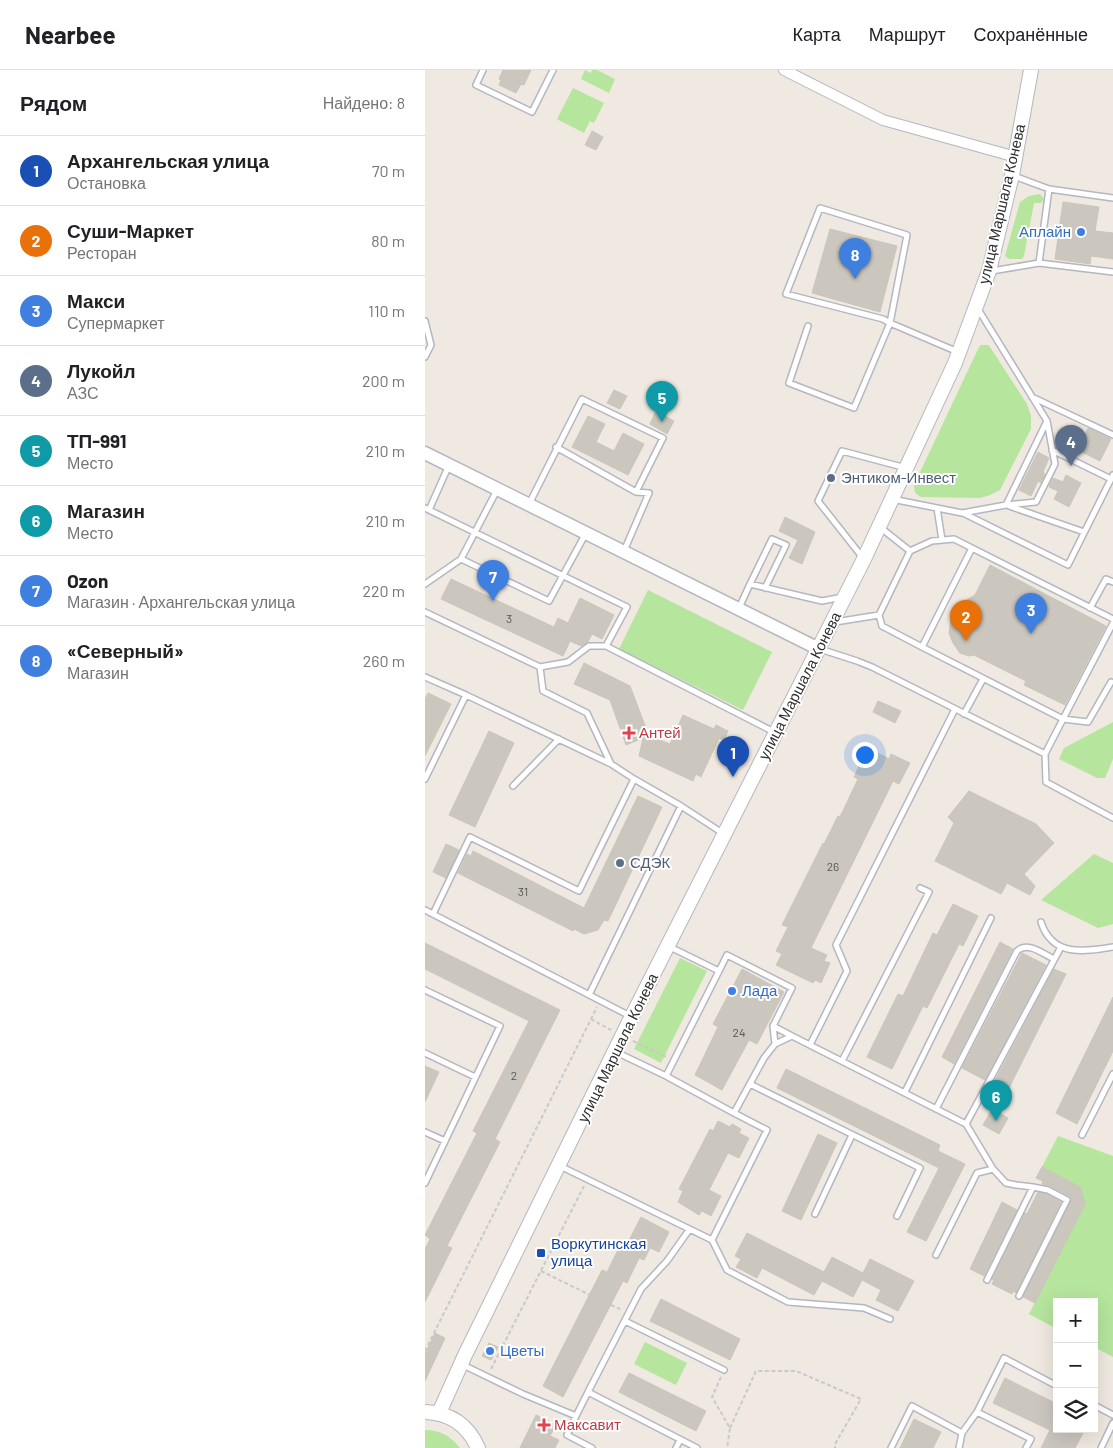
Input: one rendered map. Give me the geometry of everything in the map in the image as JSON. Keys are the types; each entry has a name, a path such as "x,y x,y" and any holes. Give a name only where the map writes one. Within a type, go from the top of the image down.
{"main road":[{"name":"улица Маршала Конева","path":"439,1413 461,1364 615,1052 864,559 959,352 989,271 1016,157 1031,70"},
{"path":"425,1412 448,1416 463,1426 470,1433 478,1448"}],"street":[{"path":"784,70 883,120 1016,157"},
{"path":"425,452 819,649"}],"lane":[{"path":"483,70 476,85 532,112 553,70"},
{"path":"1012,175 1049,189 1113,198"},
{"path":"1039,263 1049,189"},
{"path":"808,326 789,383 853,408 890,322 907,235 820,208 786,294 890,322 959,352"},
{"path":"989,271 1039,263 1113,272"},
{"path":"962,513 1036,502 1055,464 1047,421 976,306"},
{"path":"425,321 431,345 425,357"},
{"path":"1032,397 1113,435"},
{"path":"529,504 556,447 582,399 663,438 636,492"},
{"path":"1006,505 1047,421"},
{"path":"556,447 636,492 649,494 624,552"},
{"path":"892,499 962,513 1068,565 1112,477 1052,450"},
{"path":"864,559 818,501 842,451 906,468"},
{"path":"449,465 427,509 627,607 606,646"},
{"path":"425,584 461,559 497,488"},
{"path":"1006,505 1084,532"},
{"path":"937,508 942,540"},
{"path":"879,526 910,551"},
{"path":"461,559 549,601 586,533"},
{"path":"739,609 772,539 786,545 765,588"},
{"path":"1111,682 1088,722 1063,719 882,626 879,615 910,551 932,541 954,539 1113,621 1063,719 1045,754 1046,782 1113,818"},
{"path":"922,647 972,548"},
{"path":"1090,608 1106,579 1113,582"},
{"path":"750,584 822,601 845,596"},
{"path":"425,612 539,667 568,662 589,646 606,646 776,733"},
{"path":"833,622 879,615"},
{"path":"819,649 857,661 1045,754"},
{"path":"539,667 543,691 587,713 611,764"},
{"path":"425,677 611,764 725,834"},
{"path":"964,714 983,679"},
{"path":"425,779 466,695"},
{"path":"810,1044 847,971 837,945 955,709"},
{"path":"513,786 559,739"},
{"path":"433,914 470,837 579,891 634,779"},
{"path":"589,995 681,806"},
{"path":"842,1061 929,892 920,888"},
{"path":"425,910 632,1018"},
{"path":"905,1092 991,918"},
{"path":"1041,922 1047,936 1052,942 1061,947 1079,951 1113,947"},
{"path":"668,946 719,972"},
{"path":"936,1109 1017,951 1027,946 1054,960"},
{"path":"966,1124 1061,947"},
{"path":"666,1076 727,955 791,988 773,1026 775,1044"},
{"path":"425,990 500,1026 425,1183"},
{"path":"773,1026 966,1124 993,1169 1006,1182 1016,1186 1048,1190 1067,1200 1019,1296"},
{"path":"734,1113 749,1084 775,1044 792,1036"},
{"path":"615,1052 666,1076 767,1130 712,1240"},
{"path":"425,1053 475,1077"},
{"path":"1082,1135 1113,1074"},
{"path":"749,1084 920,1168 897,1216"},
{"path":"425,1132 445,1141"},
{"path":"815,1214 852,1135"},
{"path":"559,1166 712,1240 727,1270 788,1302 864,1308 889,1319"},
{"path":"936,1255 977,1173 993,1169"},
{"path":"987,1280 1033,1187"},
{"path":"592,1448 567,1435 641,1289 667,1261 689,1230"},
{"path":"625,1321 724,1370"},
{"path":"959,1448 962,1433 977,1412 1004,1358 1053,1384"},
{"path":"461,1364 523,1394 576,1416"},
{"path":"588,1392 697,1448"},
{"path":"891,1448 912,1406 962,1433"},
{"path":"1098,1407 1113,1415"},
{"path":"977,1412 1031,1439 1026,1448"},
{"path":"1101,1448 1113,1423"},
{"path":"676,1448 680,1440"}],"path":[{"path":"425,1351 600,1001"},
{"path":"487,1376 587,1180"},
{"path":"541,1271 590,1295"},
{"path":"724,1370 712,1397 730,1428"},
{"path":"727,1448 730,1428 755,1371 796,1371 861,1399 835,1444 835,1448"}],"green space":[{"path":"585,70 591,73 592,70 597,70 615,79 609,93 581,79"},
{"path":"573,88 604,103 594,123 590,121 584,133 557,119"},
{"path":"1040,194 1044,199 1041,203 1034,203 1024,256 1022,259 1009,259 1005,256 1020,202 1029,196"},
{"path":"981,345 988,345 990,347 1027,404 1031,416 1031,429 1000,490 980,498 921,497 915,492 914,485"},
{"path":"648,590 772,652 743,710 619,649"},
{"path":"1113,722 1113,759 1105,778 1097,778 1059,759 1064,748"},
{"path":"1094,854 1113,863 1113,924 1098,928 1041,900"},
{"path":"680,958 707,971 661,1063 634,1049"},
{"path":"1058,1136 1113,1156 1113,1357 1098,1349 1098,1298 1053,1298 1053,1327 1029,1314 1085,1204 1080,1187 1042,1167"},
{"path":"645,1342 687,1363 676,1385 634,1364"},
{"path":"425,1430 445,1434 460,1448 425,1448"}],"building":[{"path":"503,70 531,70 524,85 521,84 516,93 499,85 501,80 499,79"},
{"path":"592,131 603,137 596,150 585,145"},
{"name":"Аплайн","path":"1063,202 1099,207 1095,231 1113,233 1113,259 1091,256 1090,264 1055,259"},
{"path":"830,229 897,246 880,312 812,293"},
{"path":"614,390 627,396 620,409 607,403"},
{"path":"656,411 674,421 667,434 650,424"},
{"path":"588,416 605,424 596,442 614,451 623,433 644,444 628,475 572,447"},
{"path":"1088,428 1111,439 1100,461 1078,450"},
{"path":"1038,452 1049,458 1041,483 1038,481 1031,496 1019,490"},
{"path":"1066,475 1081,483 1069,507 1054,499 1058,491 1049,487 1053,478 1063,482"},
{"path":"785,517 815,532 802,564 789,558 798,540 779,531"},
{"path":"990,565 1106,626 1065,705 1024,685 1026,681 974,655 969,656 960,653 953,643 949,633 951,620 957,609 975,595"},
{"path":"451,579 554,627 558,618 568,623 580,598 614,615 602,639 592,634 588,642 581,646 570,641 563,656 441,599"},
{"path":"584,663 630,686 649,736 670,744 683,715 714,729 716,725 728,731 724,740 719,738 701,777 696,774 693,781 639,756 643,738 626,745 610,700 574,684"},
{"path":"428,693 451,704 425,756 425,699"},
{"path":"878,701 901,711 895,723 873,712"},
{"path":"489,731 514,743 475,827 449,815"},
{"path":"874,751 889,759 891,754 910,763 899,784 893,781 811,948 827,955 824,961 830,963 821,983 815,980 813,983 776,965 782,954 776,951 788,927 782,925 823,843 838,816 840,817 858,779 854,777 864,755 870,758"},
{"path":"969,791 1036,824 1054,843 1024,874 1035,886 1030,895 1007,883 1001,894 935,861 954,823 948,817"},
{"path":"638,796 662,807 608,921 604,920 598,930 584,934 574,929 573,931 458,873 467,854 471,856 473,851 584,908"},
{"path":"446,844 459,850 446,878 433,872"},
{"path":"953,904 978,916 963,946 959,944 927,1008 923,1006 892,1069 867,1057 898,994 903,996 933,933 937,935"},
{"path":"1000,942 1013,949 954,1064 942,1057"},
{"path":"425,943 560,1010 495,1139 500,1142 447,1246 452,1248 425,1302 425,1249 430,1239 425,1235 477,1133 473,1131 529,1021 425,969"},
{"path":"1022,953 1046,965 985,1080 962,1068"},
{"path":"742,969 784,992 757,1044 749,1040 722,1090 695,1075 718,1027 713,1024"},
{"path":"1054,969 1066,974 1007,1092 993,1084"},
{"path":"1113,997 1113,1051 1077,1124 1056,1113"},
{"path":"425,1066 439,1072 425,1102"},
{"path":"786,1069 940,1145 938,1151 965,1164 926,1241 907,1232 939,1168 777,1088"},
{"path":"992,1109 1008,1118 999,1134 983,1125"},
{"path":"718,1121 730,1127 732,1124 741,1129 739,1133 749,1138 739,1158 728,1153 709,1190 721,1196 711,1216 702,1211 699,1215 678,1202 683,1191 679,1189 710,1129 713,1131"},
{"path":"818,1134 837,1143 801,1220 782,1211"},
{"path":"1042,1167 1080,1187 1085,1204 1035,1303 1023,1297 1071,1200 1069,1196 1042,1184 1043,1181 1036,1178"},
{"path":"1038,1192 1047,1194 1061,1202 1016,1293 1013,1291 1012,1294 992,1284 994,1280 992,1279 1025,1213 1027,1214"},
{"path":"1002,1202 1017,1210 984,1276 970,1269"},
{"path":"641,1217 669,1232 659,1252 650,1248 644,1260 639,1258 627,1283 623,1281 563,1397 543,1386 602,1270 607,1272 620,1246 625,1248"},
{"path":"747,1233 824,1272 832,1257 863,1273 870,1259 914,1281 898,1311 876,1300 881,1290 862,1280 853,1297 822,1281 814,1295 762,1268 757,1278 736,1267 741,1259 735,1256"},
{"path":"661,1299 740,1339 730,1360 650,1321"},
{"path":"435,1333 445,1338 425,1381 425,1354"},
{"name":"Цветы","path":"489,1343 498,1347 491,1360 482,1356"},
{"path":"629,1373 706,1411 696,1431 619,1392"},
{"path":"1005,1378 1053,1402 1053,1433 1083,1433 1075,1448 1041,1448 1050,1430 993,1403"},
{"path":"536,1415 556,1425 550,1436 559,1440 555,1448 520,1448"},
{"path":"914,1419 941,1432 933,1448 900,1448"}],"place":[{"name":"Аплайн","path":"1081,232"},
{"name":"«Северный»","path":"855,279"},
{"name":"ТП-991","path":"662,422"},
{"name":"Лукойл","path":"1071,466"},
{"name":"Энтиком-Инвест","path":"831,478"},
{"name":"Ozon","path":"493,601"},
{"name":"Макси","path":"1031,634"},
{"name":"Суши-Маркет","path":"966,641"},
{"name":"Антей","path":"629,733"},
{"name":"Архангельская улица","path":"733,777"},
{"name":"СДЭК","path":"620,863"},
{"name":"Лада","path":"732,991"},
{"name":"Магазин","path":"996,1121"},
{"name":"Воркутинская улица","path":"541,1253"},
{"name":"Цветы","path":"490,1351"},
{"name":"Максавит","path":"544,1425"}]}
